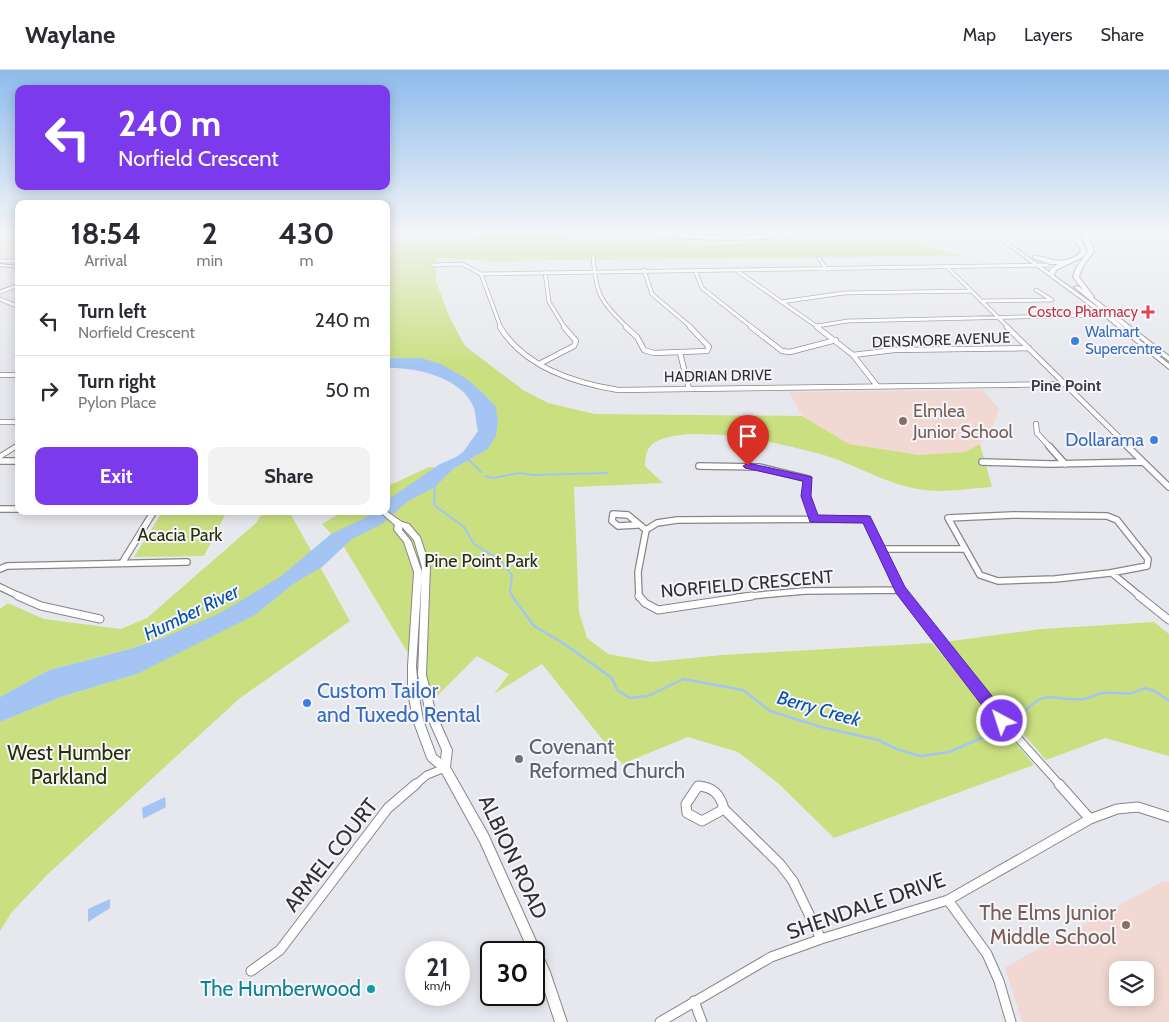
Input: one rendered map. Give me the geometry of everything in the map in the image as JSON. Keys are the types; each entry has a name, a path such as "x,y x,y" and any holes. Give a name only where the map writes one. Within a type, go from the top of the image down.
{"highway":[{"path":"1076,277 1091,297"}],"main road":[{"path":"1060,277 1169,367"},
{"path":"1062,277 1091,297 1169,359"},
{"path":"0,456 15,447"},
{"name":"ALBION ROAD","path":"387,515 399,524 406,526 417,539 426,567 422,675 431,714 447,750 445,768"},
{"name":"ALBION ROAD","path":"399,524 398,530 410,548 418,572 412,666 413,690 418,720 432,758 445,768 488,847 546,976 561,1022"}],"street":[{"name":"HADRIAN DRIVE","path":"482,277 502,330 516,346 541,363 579,383 597,388 689,389 1065,384"},
{"path":"541,363 574,346 576,341 550,308 545,293 545,277"},
{"path":"596,277 600,298 637,338 644,350 654,353 703,352 708,350 709,347 702,337 653,296 645,277"},
{"path":"698,277 702,288 782,351 790,352 836,340"},
{"path":"746,277 836,340 853,355 878,387"},
{"path":"957,277 1169,487"},
{"path":"0,292 15,286"},
{"path":"981,301 1052,300 1036,290"},
{"path":"780,302 844,293 971,291"},
{"path":"0,299 15,306"},
{"path":"816,326 848,321 1106,315"},
{"name":"DENSMORE AVENUE","path":"853,355 894,350 1029,348"},
{"path":"680,353 689,389"},
{"path":"0,375 15,375"},
{"path":"0,422 15,422"},
{"path":"1036,424 1037,433 1065,464"},
{"path":"0,461 15,461"},
{"path":"982,462 1065,464 1143,462"},
{"path":"699,466 759,467 808,479 806,496 814,519"},
{"path":"0,509 15,509"},
{"path":"122,564 152,515"},
{"path":"1012,515 1107,516 1117,520 1148,558 1147,566 1113,574 1066,580 998,581 980,575 965,549 948,518 1012,515"},
{"path":"637,525 646,530 657,523 677,520 866,519 900,590 991,708 1090,819"},
{"name":"NORFIELD CRESCENT","path":"646,530 639,556 639,596 648,607 658,610 735,598 805,591 900,590"},
{"path":"880,548 965,549"},
{"path":"0,569 8,566 188,562"},
{"path":"1113,574 1169,620"},
{"path":"0,587 41,606 100,619"},
{"name":"ARMEL COURT","path":"251,971 280,950 388,808 427,775 445,768"},
{"path":"724,809 702,822 687,813 686,804 698,786 708,786 716,791 722,800 724,809 780,864 793,882 821,939"},
{"name":"SHENDALE DRIVE","path":"660,1022 771,957 821,939 948,900 1090,819 1117,809 1138,807 1169,817"},
{"path":"948,900 987,954 999,980 1011,1022"},
{"path":"694,1001 702,1022"}],"shaded area":[{"name":"Elmlea Junior School","path":"983,390 999,409 993,426 980,444 965,452 919,455 849,444 802,416 789,392"},
{"name":"The Elms Junior Middle School","path":"1162,882 1169,882 1169,1022 1022,1022 1005,967"}],"green space":[{"name":"Pine Point Park","path":"390,277 436,277 449,316 465,346 523,390 548,403 595,414 802,416 849,444 919,455 965,452 980,444 992,487 941,491 910,487 830,457 758,440 734,436 688,434 669,437 654,443 648,450 645,466 663,483 574,487 579,612 587,638 608,654 652,662 722,655 932,643 1034,765 834,838 779,784 738,752 688,737 622,764 542,664 494,694 509,674 477,656 435,698 344,547 322,524 337,515 390,515 390,485 429,467 453,469 478,455 496,408 472,385 447,368 420,359 390,358"},
{"name":"Acacia Park","path":"160,515 225,515 204,556 134,557"},
{"name":"West Humber Parkland","path":"261,515 291,515 350,621 240,698 49,873 11,913 0,931 0,722 61,697 137,674 165,637 130,649 49,670 0,697 0,609 8,603 44,619 121,629 147,618 256,523"},
{"path":"1154,622 1169,634 1169,756 1105,738 1046,760 945,642 1041,629"}],"water":[{"path":"390,358 421,358 441,364 467,379 484,394 496,407 498,422 496,436 488,449 453,469 435,487 407,502 382,524 352,539 322,567 293,584 255,615 137,674 61,697 0,722 0,697 49,670 130,649 165,637 220,613 280,577 331,534 368,515 390,515 390,498 440,464 463,452 478,431 474,408 468,397 449,381 437,376 411,369 390,368"},
{"path":"165,797 166,807 143,819 142,808"},
{"path":"110,899 110,908 88,922 88,909"}],"waterway":[{"path":"467,458 481,472"},
{"path":"485,476 493,478 520,473 533,475 608,473"},
{"name":"Berry Creek","path":"435,485 434,505 464,527 474,544 500,560 512,575 510,592 513,597"},
{"name":"Berry Creek","path":"512,596 534,626 563,643 612,678 617,690 630,698 648,696 683,679 743,690 770,711 821,727 878,740 899,750 921,756 949,752 993,733"},
{"name":"Berry Creek","path":"1020,716 1037,701 1050,697 1084,699 1102,693 1132,693 1144,688 1155,691 1169,701"}],"place":[{"name":"Costco Pharmacy","path":"1148,312"},
{"name":"Walmart Supercentre","path":"1075,341"},
{"name":"Elmlea Junior School","path":"903,421"},
{"name":"Dollarama","path":"1154,440"},
{"name":"Custom Tailor and Tuxedo Rental","path":"307,703"},
{"name":"Covenant Reformed Church","path":"519,759"},
{"name":"The Elms Junior Middle School","path":"1126,925"},
{"name":"The Humberwood","path":"371,989"}],"district":[{"name":"Pine Point","path":"1066,385"}],"route":[{"path":"748,466 808,479 806,496 814,519 866,519 900,590 1002,721"}],"water label":[{"name":"Humber River","path":"191,612"}]}
